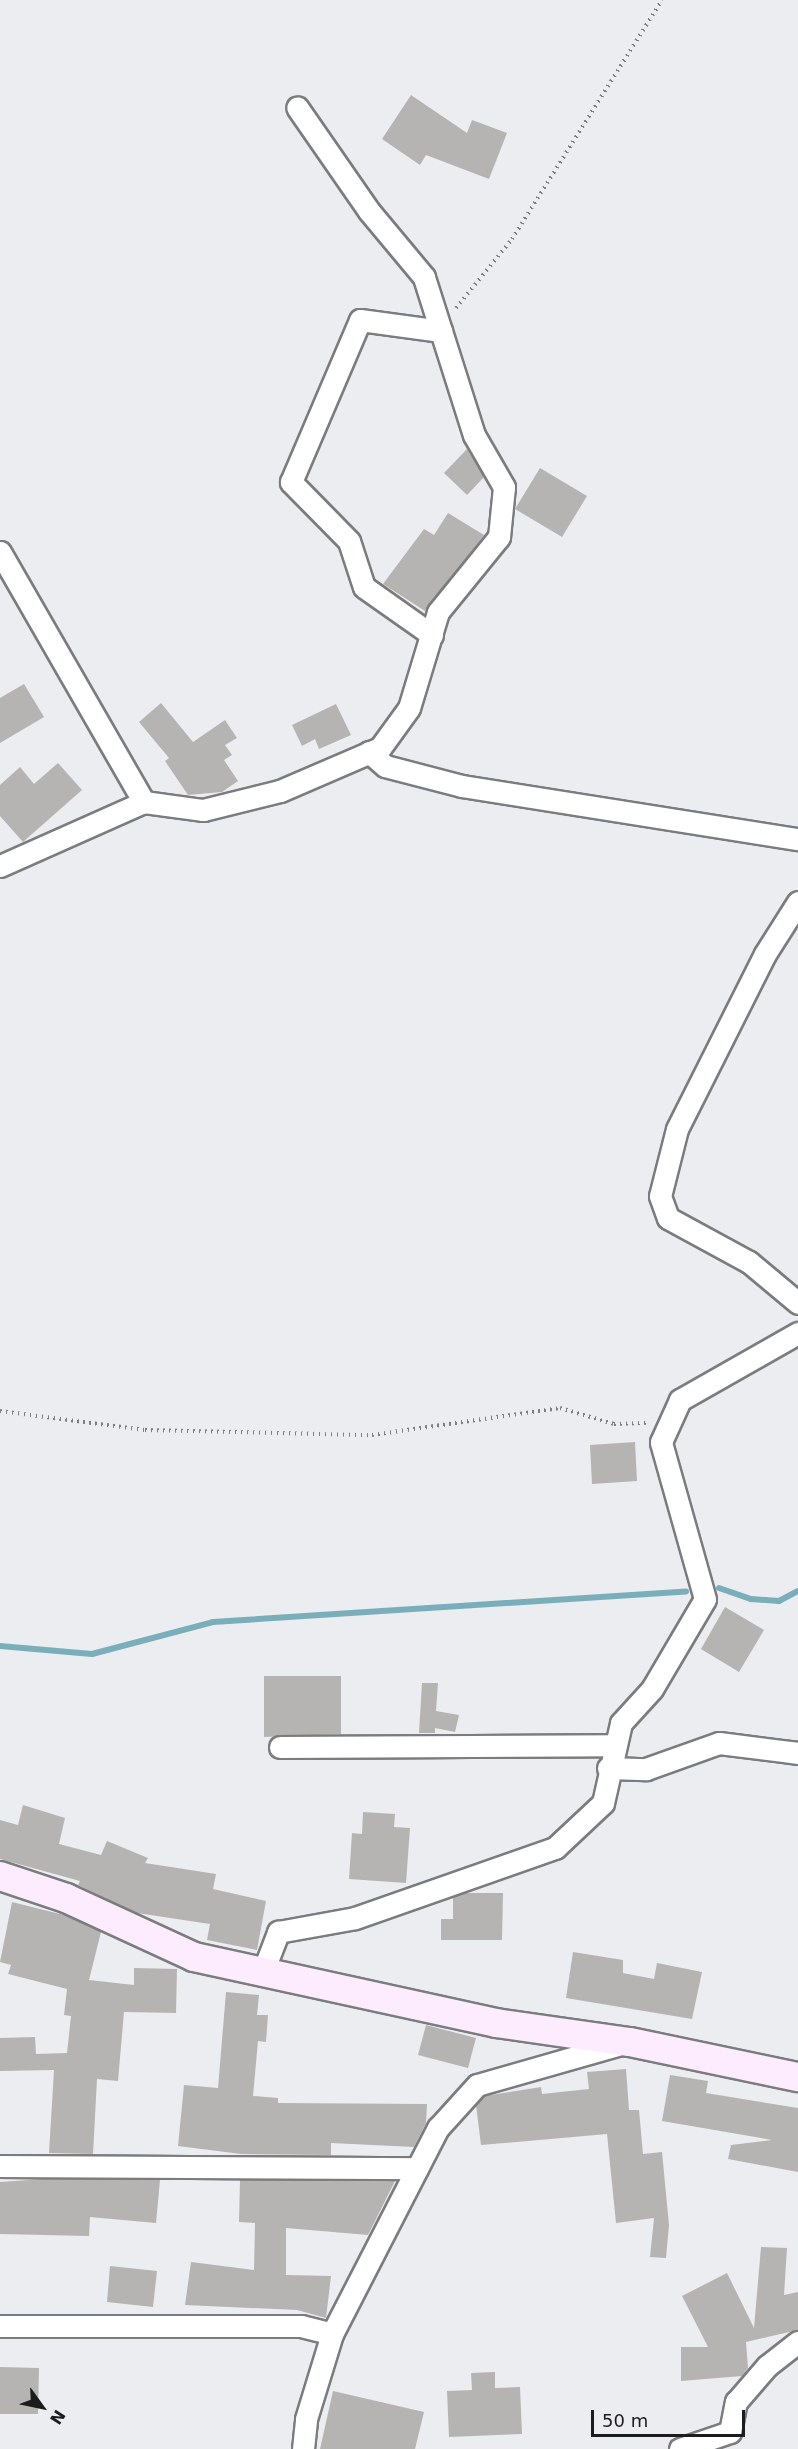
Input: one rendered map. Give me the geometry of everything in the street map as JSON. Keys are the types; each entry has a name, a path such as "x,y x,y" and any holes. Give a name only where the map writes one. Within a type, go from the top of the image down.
{"street":[{"path":"0,866 144,802 203,810 280,791 380,748 409,708 438,612 499,537 504,487 474,435 424,277 369,211 297,107"},
{"path":"432,635 364,587 349,541 291,482 360,320 441,331"},
{"path":"0,552 144,802"},
{"path":"369,752 385,766 462,786 798,840"},
{"path":"798,902 765,954 677,1129 660,1196 668,1218 749,1262 798,1304"},
{"path":"264,1969 278,1932 355,1918 555,1848 603,1803 608,1767 621,1723 652,1689 705,1599 661,1442 680,1400 798,1333"},
{"path":"608,1767 646,1769 719,1743 798,1753"},
{"path":"280,1747 614,1745"},
{"path":"0,1876 66,1898 194,1957 264,1969 496,2023 630,2042 798,2077"},
{"path":"303,2449 306,2419 332,2334 438,2128 477,2085 630,2042"},
{"path":"0,2166 417,2168"},
{"path":"0,2326 301,2326 332,2334"},
{"path":"680,2449 730,2432 736,2402 798,2342"}],"path":[{"path":"441,331 512,239 662,0"},
{"path":"0,1411 145,1430 372,1435 560,1408 614,1424 669,1423"}],"building":[{"path":"411,95 467,133 472,120 507,133 489,179 426,155 420,165 382,139"},
{"path":"467,449 484,477 467,495 444,473"},
{"path":"540,468 587,496 562,537 515,509"},
{"path":"448,513 484,535 425,611 383,584 424,529 434,535"},
{"path":"24,684 44,717 0,743 0,698"},
{"path":"161,703 193,742 225,720 237,738 225,745 232,755 224,760 238,781 222,792 188,795 165,761 169,758 139,722"},
{"path":"336,704 351,735 319,749 315,739 302,746 292,725"},
{"path":"58,763 82,790 23,842 0,816 0,785 20,767 34,784"},
{"path":"635,1442 637,1481 592,1484 590,1445"},
{"path":"725,1607 764,1630 739,1672 701,1649"},
{"path":"264,1676 341,1676 341,1734 264,1737"},
{"path":"422,1683 438,1683 436,1711 459,1715 455,1732 435,1728 435,1733 419,1733"},
{"path":"23,1805 65,1818 59,1844 101,1855 107,1841 148,1858 145,1863 216,1874 213,1889 266,1901 257,1950 207,1940 210,1924 137,1913 78,1885 80,1881 0,1859 0,1820 18,1825"},
{"path":"363,1812 395,1814 394,1827 410,1828 406,1883 349,1879 352,1833 362,1834"},
{"path":"465,1893 503,1893 502,1940 441,1940 441,1919 453,1919 453,1897"},
{"path":"12,1902 64,1915 101,1932 89,1980 134,1985 134,1968 177,1969 176,2013 124,2012 118,2081 97,2079 93,2154 49,2153 54,2070 0,2071 0,2038 35,2037 36,2054 67,2053 71,2016 64,2015 67,1989 8,1974 11,1965 0,1962"},
{"path":"573,1952 623,1960 623,1973 654,1979 657,1963 702,1972 692,2019 566,1998"},
{"path":"226,1992 259,1995 257,2015 268,2015 266,2042 258,2041 253,2096 278,2098 278,2103 427,2104 426,2123 414,2147 331,2143 331,2155 241,2154 178,2146 184,2085 218,2088"},
{"path":"426,2025 476,2038 468,2068 418,2055"},
{"path":"626,2069 629,2110 639,2110 643,2154 662,2152 669,2225 666,2258 650,2257 654,2218 616,2223 607,2134 481,2145 476,2105 484,2096 541,2087 542,2094 589,2089 587,2072"},
{"path":"670,2075 708,2081 706,2093 798,2108 798,2172 728,2159 731,2145 772,2140 662,2121"},
{"path":"42,2179 160,2180 156,2223 90,2217 89,2236 0,2234 0,2182"},
{"path":"240,2180 395,2181 368,2235 286,2228 286,2275 331,2276 326,2318 297,2310 185,2305 191,2262 254,2270 255,2223 239,2222"},
{"path":"761,2247 787,2248 784,2295 798,2292 798,2330 746,2342 748,2368 742,2376 681,2381 681,2347 708,2347 682,2296 727,2273 754,2328"},
{"path":"110,2266 157,2271 153,2307 107,2302"},
{"path":"0,2367 39,2368 38,2414 0,2414"},
{"path":"495,2372 495,2388 520,2387 522,2434 449,2437 447,2391 472,2390 471,2373"},
{"path":"333,2391 424,2412 415,2449 320,2449"}],"waterway":[{"path":"719,1588 751,1599 779,1601 798,1591"},
{"path":"0,1646 92,1654 213,1622 686,1591"}]}
